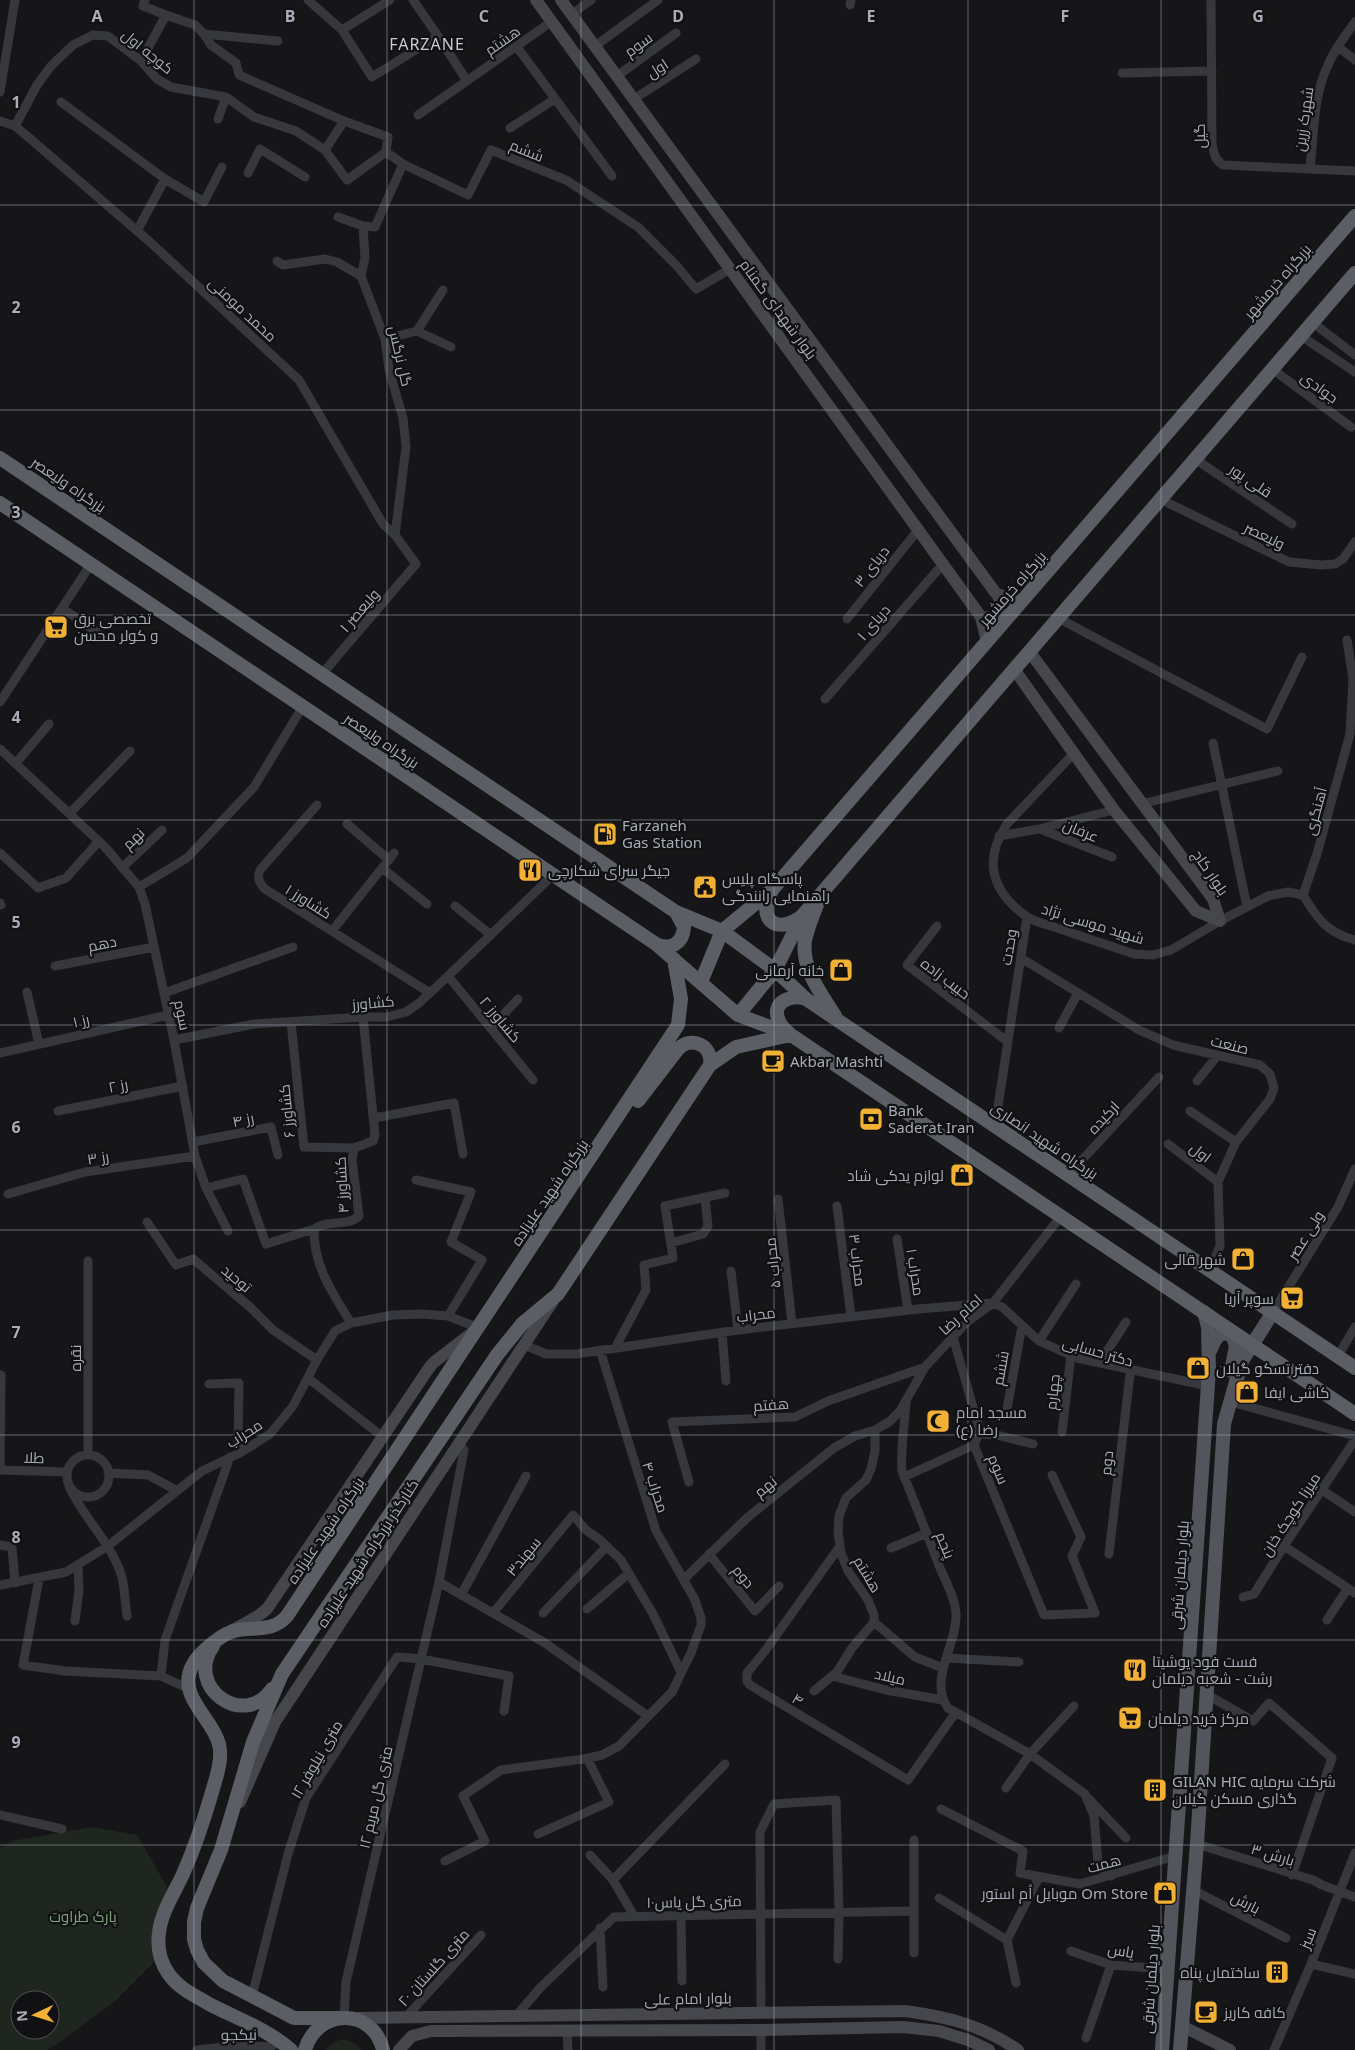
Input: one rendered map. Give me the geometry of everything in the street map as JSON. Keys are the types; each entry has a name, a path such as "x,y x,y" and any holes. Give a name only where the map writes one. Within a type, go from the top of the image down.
{"highway":[{"name":"بزرگراه خرمشهر","path":"701,982 722,932 772,890 1355,216"},
{"path":"1355,273 802,916 775,970 738,1015 791,1035 1355,1414"},
{"name":"بزرگراه ولیعصر","path":"0,458 676,912 722,932"},
{"name":"بزرگراه ولیعصر","path":"0,503 656,944 738,1015"},
{"path":"772,890 765,908 766,914 772,922 786,925 802,916"},
{"path":"821,894 806,935 805,955 812,978 838,1021"},
{"path":"656,944 668,947 681,939 684,927 676,912"},
{"name":"بزرگراه شهید انصاری","path":"722,932 775,970 806,999 1355,1368"},
{"name":"بزرگراه شهید علیزاده","path":"188,1689 188,1679 192,1664 200,1654 221,1637 237,1630 271,1627 286,1618 623,1111 678,1025 681,999 674,959"},
{"path":"791,1035 778,1021 780,1006 786,999 792,997 806,999"},
{"path":"221,1637 207,1656 206,1674 213,1691 227,1702 242,1706 259,1701 269,1694 502,1349 531,1315 558,1294 710,1065 736,1047 791,1035"},
{"path":"623,1111 640,1099 678,1049 686,1044 695,1042 703,1046 709,1053 710,1065"},
{"path":"282,1674 250,1751 224,1842 198,1906 194,1922 194,1934 201,1958 220,1980 294,2018 345,2018 362,2022 377,2035 384,2050"},
{"path":"188,1689 192,1699 217,1739 220,1757 198,1838 160,1924 158,1939 160,1956 169,1975 183,1989 278,2040 291,2050"},
{"path":"306,2050 311,2037 319,2028 329,2021 345,2018"}],"main road":[{"name":"بلوار شهدای گمنام","path":"536,0 981,617 987,642"},
{"name":"بلوار شهدای گمنام","path":"562,0 997,594"},
{"path":"730,269 748,256"},
{"path":"997,594 1021,602"},
{"path":"981,617 992,618 999,613 1001,602 997,594"},
{"name":"بلوار کاج","path":"1029,651 1213,899 1220,921"},
{"name":"بلوار کاج","path":"1014,669 1075,752 1114,810 1196,911 1220,921"},
{"path":"1032,693 1031,689 1035,682 1043,678 1050,681"},
{"name":"کنارگذر بزرگراه شهید علیزاده","path":"224,1842 273,1726 558,1294"},
{"name":"بلوار دیلمان شرقی","path":"1162,2050 1208,1389 1210,1350 1208,1327 1204,1312"},
{"path":"1224,1424 1242,1361 1273,1312"},
{"path":"221,1637 267,1609 429,1368 479,1328"},
{"path":"1181,2050 1197,1844 1226,1396 1235,1356 1235,1340 1228,1333 1220,1334 1215,1339 1210,1350"},
{"path":"1175,1856 1197,1844"},
{"name":"بلوار امام علی","path":"345,2018 905,2011 941,2016 973,2025 997,2036 1018,2050"},
{"path":"760,2013 761,2030"},
{"path":"1164,2021 1170,2042 1181,2050"},
{"path":"1182,2026 1224,2049"},
{"name":"بلوار امام علی","path":"399,2050 412,2036 431,2031 761,2030 903,2027 940,2031 968,2040 989,2050"}],"street":[{"path":"0,92 15,0"},
{"path":"145,0 143,6 195,25 211,45 236,64 238,75 388,138 386,152 347,180 325,150 344,121"},
{"path":"308,0 342,30 372,77 438,36"},
{"path":"342,30 390,0"},
{"path":"413,0 467,81"},
{"path":"572,14 591,0"},
{"path":"595,46 658,0"},
{"name":"گیل","path":"1211,0 1212,143 1217,161 1223,165 1355,171"},
{"path":"141,61 166,14"},
{"name":"هشتم","path":"418,114 551,22"},
{"name":"شهرک زرین","path":"1310,168 1319,88 1338,46 1355,22"},
{"name":"سوم","path":"617,76 676,33"},
{"path":"204,34 278,41"},
{"name":"کوچه اول","path":"15,126 37,85 51,66 73,45 93,36 108,36 141,61 157,79 171,86 226,98 254,117 296,131 325,150"},
{"path":"1338,46 1355,60"},
{"path":"517,47 612,176"},
{"name":"اول","path":"634,99 696,59"},
{"path":"1122,73 1212,72"},
{"path":"218,119 226,98"},
{"path":"510,128 555,99"},
{"path":"61,102 165,179 204,202 222,168"},
{"name":"محمد مومنی","path":"0,121 15,126 137,230 300,380 383,524 395,535 416,564"},
{"path":"248,173 260,149 305,177"},
{"name":"ششم","path":"403,164 468,195 491,150 566,180 638,227 677,266 696,289 730,269"},
{"path":"338,217 363,226 376,227 403,164 386,152"},
{"path":"137,230 165,179"},
{"path":"277,261 283,265 325,259 337,262 361,276 365,258 363,226"},
{"name":"گل نرگس","path":"361,276 386,339 389,370 403,418 406,447 395,535"},
{"path":"417,331 443,290"},
{"path":"1312,322 1355,356"},
{"path":"386,339 417,331 451,347"},
{"path":"1301,336 1355,372"},
{"name":"جوادی","path":"1272,369 1351,427"},
{"name":"قلی پور","path":"1195,459 1292,524"},
{"name":"ولیعصر","path":"1160,499 1289,562 1321,565 1334,564 1343,559 1355,542"},
{"name":"دریای ۳","path":"847,619 918,530"},
{"path":"0,702 91,564"},
{"name":"ولیعصر ۱","path":"322,674 416,564"},
{"name":"دریای ۱","path":"825,699 943,564"},
{"path":"62,608 106,639"},
{"path":"1058,618 1267,729 1302,657"},
{"name":"آهنگری","path":"1304,895 1350,734 1353,679 1347,640"},
{"path":"140,887 187,858 254,787 303,706"},
{"path":"16,763 49,724"},
{"path":"1213,743 1247,907"},
{"name":"سوم","path":"0,749 99,841 140,887 146,904 174,1040 195,1156 206,1188 228,1231"},
{"path":"70,814 130,751"},
{"name":"وحدت","path":"995,1126 1027,917 1006,898 996,883 994,870 995,852 999,836 1007,824 1075,752"},
{"path":"1141,804 1278,771"},
{"name":"کشاورز ۱","path":"317,805 260,870 258,876 260,884 265,889 430,993"},
{"path":"999,836 1039,829 1114,810"},
{"path":"332,931 391,856 347,824"},
{"name":"عرفان","path":"1039,829 1112,857"},
{"name":"نهم","path":"123,867 162,830"},
{"path":"0,853 38,888 66,878 99,841"},
{"path":"382,868 428,904"},
{"name":"کشاورز","path":"174,1040 254,1024 363,1016 387,1017 406,1012 430,993 553,875"},
{"name":"شهید موسی نژاد","path":"1027,917 1134,954 1153,955 1171,950 1220,921 1268,896 1288,892 1304,895"},
{"path":"1304,895 1321,923 1345,937 1355,940"},
{"path":"455,906 492,935"},
{"name":"حبیب زاده","path":"937,926 907,965 1008,1042"},
{"name":"دهم","path":"55,966 154,947"},
{"path":"164,993 293,947"},
{"name":"صنعت","path":"1021,958 1139,1030 1173,1045 1260,1065 1270,1074 1274,1088 1270,1099 1236,1142 1218,1182 1221,1224 1220,1246 1210,1270"},
{"name":"کشاورز ۲","path":"448,976 533,1080"},
{"path":"28,992 39,1044"},
{"path":"1059,1028 1078,993"},
{"path":"491,1028 518,999"},
{"name":"رز ۱","path":"0,1053 168,1015"},
{"name":"کشاورز ۴","path":"314,1230 325,1223 354,1221 359,1216 352,1160 354,1148 373,1141 375,1135 363,1016"},
{"name":"کشاورز ۶","path":"292,1022 304,1147 354,1148"},
{"path":"1197,1081 1218,1055"},
{"name":"ارکیده","path":"1068,1175 1159,1077"},
{"name":"رز ۲","path":"58,1111 182,1086"},
{"path":"374,1118 454,1103 464,1154"},
{"path":"1190,1111 1236,1142"},
{"name":"رز ۴","path":"192,1142 271,1127 278,1155"},
{"name":"اول","path":"1168,1144 1218,1182"},
{"name":"رز ۳","path":"8,1194 85,1172 195,1156"},
{"name":"ولی عصر","path":"1273,1312 1338,1207 1355,1169"},
{"path":"206,1188 243,1179 266,1244 314,1230 317,1257 329,1288 351,1323"},
{"path":"416,1180 471,1192 451,1242 482,1260 448,1316"},
{"path":"615,1348 646,1290 644,1265 673,1258 665,1206 725,1193"},
{"path":"671,1243 703,1234 708,1226 705,1197"},
{"name":"محراب ۵","path":"778,1199 792,1323"},
{"name":"محراب ۳","path":"837,1206 851,1317"},
{"name":"امام رضا","path":"875,1430 889,1422 900,1411 925,1367 966,1323 993,1303 1061,1216"},
{"name":"توحید","path":"147,1222 176,1265 193,1260 250,1307 273,1330 317,1360"},
{"name":"محراب ۱","path":"896,1239 908,1310"},
{"name":"نقره","path":"88,1261 88,1455"},
{"path":"731,1270 738,1330"},
{"path":"1039,1341 1076,1284"},
{"name":"محراب","path":"524,1345 546,1354 576,1354 792,1323 993,1303"},
{"name":"دکتر حسابی","path":"993,1303 998,1311 1036,1346 1070,1358 1130,1374 1208,1389"},
{"name":"دکتر حسابی","path":"993,1303 1002,1307 1039,1341 1070,1358 1100,1362 1208,1389"},
{"name":"محراب","path":"0,1585 39,1579 66,1572 108,1546 202,1470 240,1453 270,1434 293,1406 317,1360 335,1331 351,1323 393,1315 422,1314 448,1316 479,1328"},
{"path":"1100,1362 1126,1322"},
{"path":"1338,1356 1355,1327"},
{"name":"ششم","path":"1007,1408 1021,1331"},
{"path":"722,1332 726,1381"},
{"path":"953,1336 979,1428 979,1434 997,1435 1033,1444"},
{"name":"محراب ۴","path":"600,1350 656,1531 695,1600 701,1618 691,1654 681,1672"},
{"name":"چهارم","path":"1062,1432 1070,1358"},
{"name":"هفتم","path":"689,1482 672,1422 795,1417 828,1401 925,1367"},
{"name":"دوم","path":"1109,1554 1130,1374"},
{"path":"0,1470 1,1375"},
{"path":"308,1378 379,1434"},
{"path":"209,1384 239,1383 238,1442 240,1453"},
{"name":"پنجم","path":"906,1401 905,1432 901,1451 904,1477 950,1591 956,1613 956,1622 943,1668 943,1700"},
{"path":"1231,1402 1355,1436"},
{"name":"هشتم","path":"874,1622 874,1615 868,1600 848,1571 840,1546 839,1516 846,1498 866,1480 871,1470 875,1430"},
{"name":"نهم","path":"684,1579 748,1517 834,1448 855,1436 875,1430"},
{"name":"سوم","path":"979,1434 974,1445 1043,1608 1044,1615 1095,1613 1072,1556 1081,1537 1052,1476"},
{"name":"میرزا کوچک خان","path":"1243,1597 1254,1594 1355,1440"},
{"name":"۱۲ متری گل مریم","path":"345,2018 346,1982 439,1582 464,1450 459,1444"},
{"path":"904,1477 974,1445"},
{"path":"69,1486 80,1496 99,1494 107,1485 108,1473 102,1461 88,1455 77,1458 69,1466 67,1472 69,1486 76,1502 108,1546 122,1577 127,1616"},
{"path":"161,1676 165,1640 230,1458"},
{"name":"طلا","path":"0,1470 67,1472"},
{"path":"108,1473 148,1475 176,1490"},
{"path":"462,1595 526,1476"},
{"path":"1322,1490 1355,1512"},
{"name":"سهند۳","path":"493,1613 573,1515 586,1530 607,1546"},
{"path":"891,1548 927,1534"},
{"path":"0,1545 12,1547 15,1583"},
{"path":"445,1861 485,1841 463,1796 501,1770 602,1755 620,1746 672,1692 681,1672 654,1614 621,1560 607,1546 543,1613"},
{"name":"۴","path":"840,1546 765,1651 747,1673 747,1681 750,1685 908,1780 956,1712"},
{"path":"1284,1546 1352,1590 1327,1620"},
{"name":"دوم","path":"709,1554 756,1611 779,1586"},
{"path":"75,1621 79,1590 78,1565"},
{"path":"587,1609 629,1573"},
{"path":"39,1579 23,1665 65,1671 161,1676 188,1689"},
{"path":"439,1582 545,1643 648,1716"},
{"path":"814,1691 838,1672 852,1648 874,1622 915,1657 943,1668"},
{"name":"۱۲ متری نیلوفر","path":"252,1996 288,1854 306,1798 397,1657 421,1659"},
{"path":"946,1658 1019,1662"},
{"path":"421,1659 509,1676 504,1711"},
{"name":"میلاد","path":"832,1676 886,1690 943,1700"},
{"path":"1206,1694 1253,1721 1269,1703 1332,1758 1292,1874"},
{"path":"943,1700 948,1708 1030,1754 1085,1794 1126,1838"},
{"path":"1006,1788 1030,1754 1074,1706"},
{"path":"538,1834 609,1802 587,1758"},
{"path":"613,1880 725,1764"},
{"path":"1085,1794 1094,1816 1098,1863 1111,1876"},
{"path":"760,2013 760,1832 774,1804 836,1800 839,1912 838,1959"},
{"name":"همت","path":"941,1809 1024,1851 1020,1874 1080,1884 1175,1856"},
{"path":"0,1815 62,1829"},
{"path":"914,1840 914,1953"},
{"name":"بارش ۳","path":"1197,1844 1314,1880 1355,1897"},
{"name":"سبز","path":"1274,2050 1311,1964 1355,1853"},
{"path":"590,1855 613,1880 634,1916"},
{"path":"1016,1983 1007,1940 1039,1877"},
{"name":"بارش","path":"1193,1890 1286,1938"},
{"path":"939,1898 1007,1940"},
{"name":"۱۰متری گل یاس","path":"516,2016 540,1988 614,1916 913,1910"},
{"path":"681,1915 682,1981"},
{"path":"600,1928 603,1987"},
{"name":"۲۰ متری گلستان","path":"405,2018 481,1935"},
{"name":"یاس","path":"1071,1951 1111,1964 1167,1969"},
{"path":"1086,2038 1111,1964"},
{"path":"1311,1964 1355,1974"},
{"path":"567,2030 568,2050"},
{"path":"761,2030 761,2050"},
{"name":"نیکجو","path":"197,2050 271,2047 278,2040"}],"green space":[{"name":"پارک طراوت","path":"92,1827 137,1835 170,1892 162,1954 116,2000 47,2050 0,2050 0,1848 12,1841"},
{"path":"344,2039 355,2043 361,2050 325,2050 333,2042"}],"place":[{"name":"تخصصی برق و کولر محسن","path":"56,627"},
{"name":"Farzaneh Gas Station","path":"605,834"},
{"name":"جیگر سرای شکارچی","path":"530,870"},
{"name":"پاسگاه پلیس راهنمایی رانندگی","path":"705,887"},
{"name":"خانه آرمانی","path":"841,970"},
{"name":"Akbar Mashti","path":"773,1061"},
{"name":"Bank Saderat Iran","path":"871,1119"},
{"name":"لوازم یدکی شاد","path":"962,1175"},
{"name":"شهر قالی","path":"1243,1259"},
{"name":"سوپر آریا","path":"1292,1298"},
{"name":"دفتر تسکو گیلان","path":"1198,1368"},
{"name":"کاشی ایفا","path":"1247,1392"},
{"name":"مسجد امام رضا (ع)","path":"938,1421"},
{"name":"فست فود یوشیتا رشت - شعبه دیلمان","path":"1135,1670"},
{"name":"مرکز خرید دیلمان","path":"1130,1718"},
{"name":"GILAN HIC شرکت سرمایه گذاری مسکن گیلان","path":"1155,1790"},
{"name":"موبایل اُم استور Om Store","path":"1165,1893"},
{"name":"ساختمان پناه","path":"1277,1972"},
{"name":"کافه کاریز","path":"1206,2012"}],"district":[{"name":"FARZANE","path":"427,44"}]}
